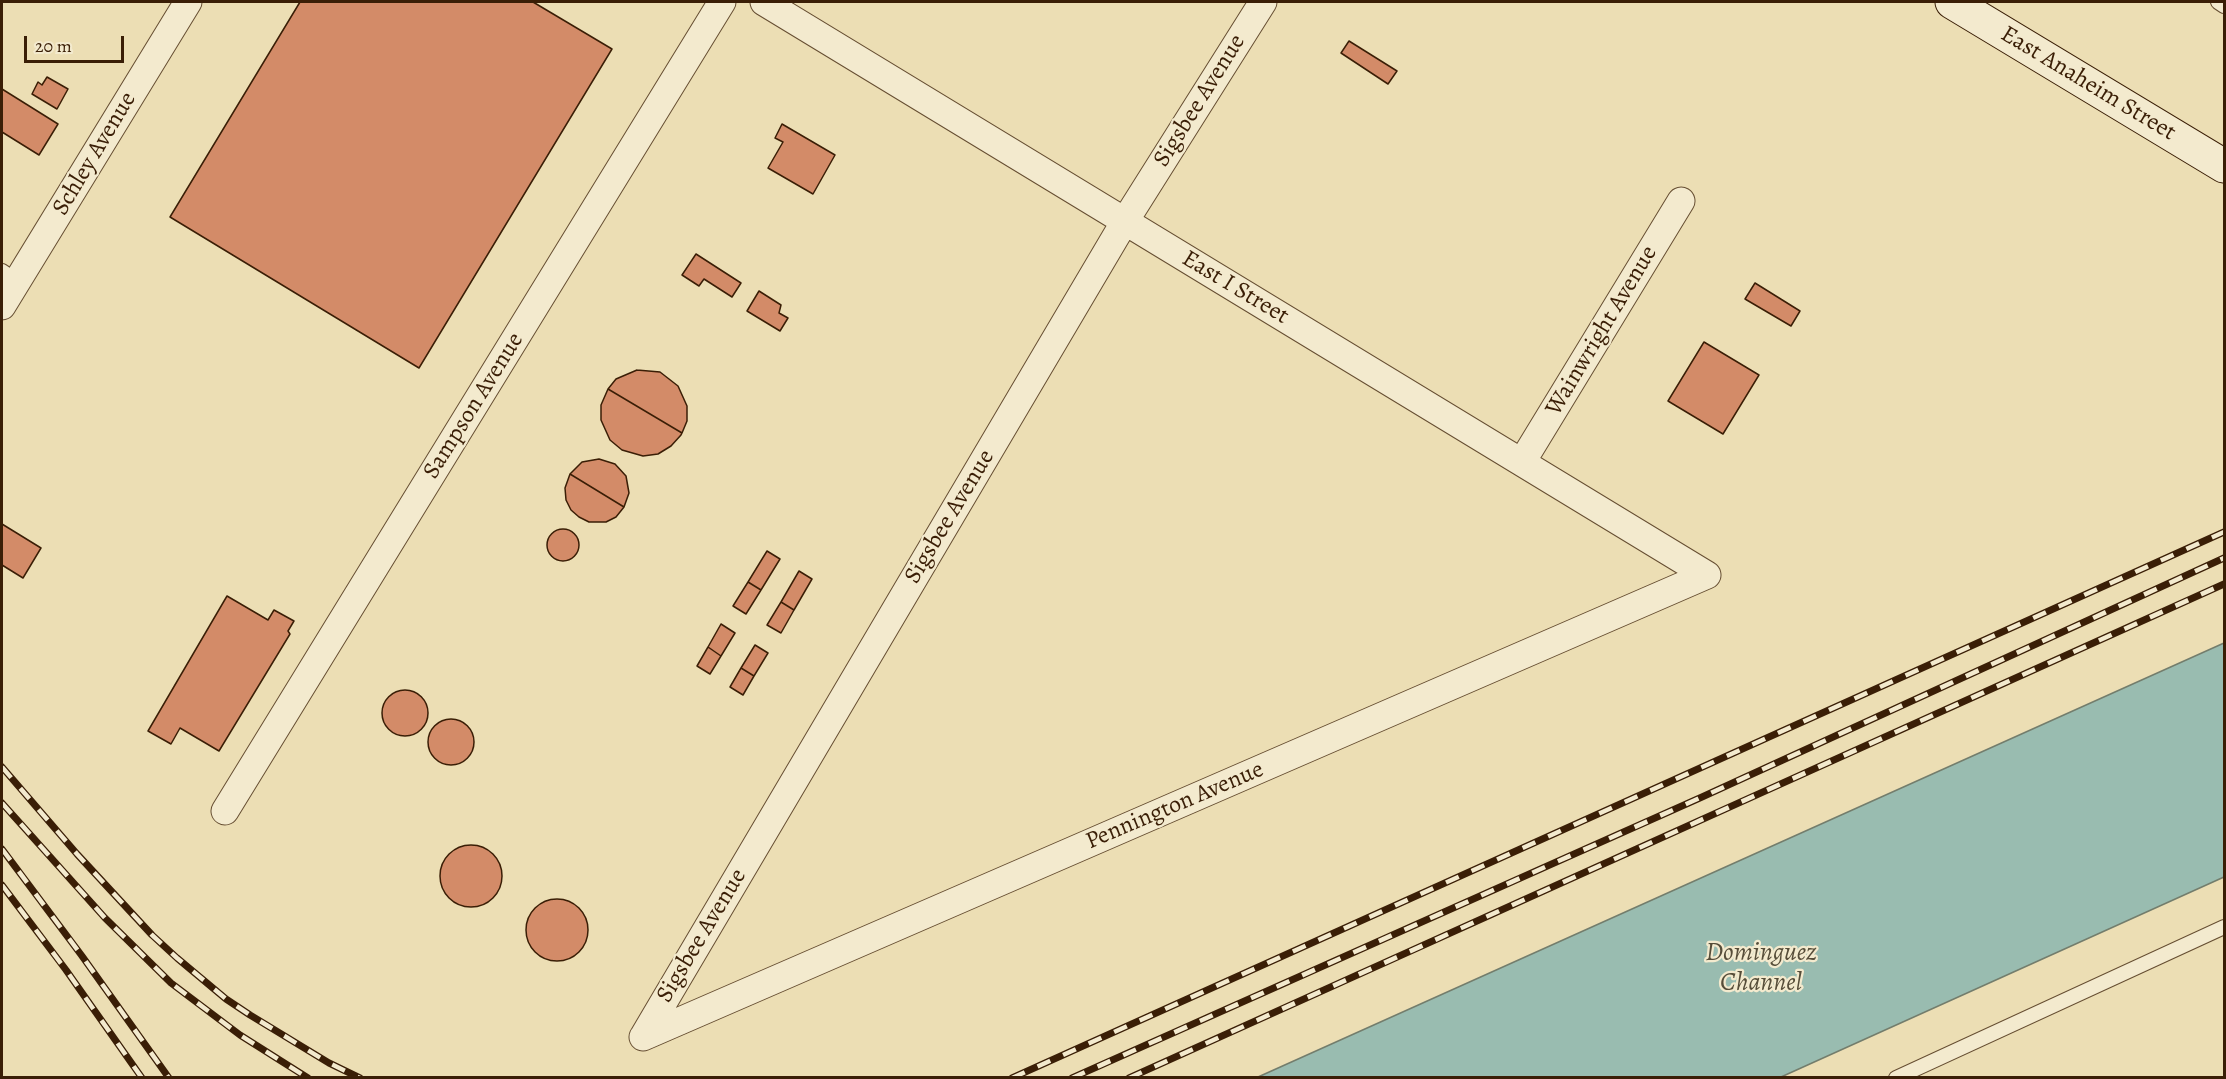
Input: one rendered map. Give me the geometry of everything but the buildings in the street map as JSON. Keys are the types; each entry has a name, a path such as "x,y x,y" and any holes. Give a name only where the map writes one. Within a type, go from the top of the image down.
{"main road":[{"name":"East Anaheim Street","path":"1952,2 2224,166"}],"street":[{"name":"Schley Avenue","path":"2,306 9,276 188,2"},
{"name":"Sampson Avenue","path":"225,811 722,2"},
{"name":"East I Street","path":"764,2 1707,575"},
{"name":"Sigsbee Avenue","path":"642,1037 1125,221 1263,2"},
{"name":"Wainwright Avenue","path":"1522,462 1681,201"},
{"name":"Pennington Avenue","path":"642,1037 1707,575"}],"lane":[{"path":"2218,2 2224,6"},
{"path":"1896,1077 2224,927"}],"water":[{"name":"Dominguez Channel","path":"2224,643 2224,877 1781,1077 1258,1077"}],"railway":[{"path":"1012,1078 2224,532"},
{"path":"1072,1078 1702,797 2224,558"},
{"path":"1129,1078 2224,584"},
{"path":"2,767 77,854 152,935 177,958 226,999 250,1015 329,1063 360,1078"},
{"path":"2,803 105,918 171,983 240,1035 308,1078"},
{"path":"2,849 169,1078"},
{"path":"2,885 66,970 142,1078"}]}
